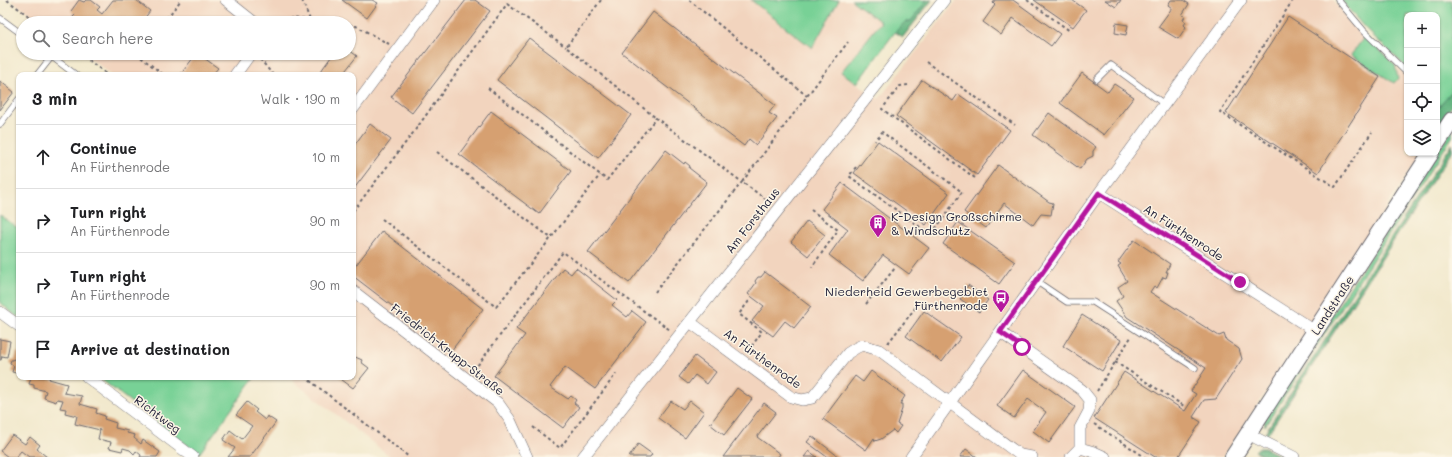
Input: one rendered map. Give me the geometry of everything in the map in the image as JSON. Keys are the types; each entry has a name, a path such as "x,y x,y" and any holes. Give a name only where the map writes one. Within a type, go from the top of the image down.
{"street":[{"path":"226,0 246,16"},
{"path":"356,105 434,0"},
{"name":"Am Forsthaus","path":"583,457 944,0"},
{"path":"911,457 1099,193 1241,0"},
{"path":"238,72 252,60"},
{"path":"1440,138 1452,120"},
{"name":"Landstraße","path":"1233,457 1429,156"},
{"name":"An Fürthenrode","path":"1099,193 1316,331"},
{"name":"Friedrich-Krupp-Straße","path":"356,293 498,403 510,420 527,457"},
{"path":"0,312 16,324"},
{"name":"An Fürthenrode","path":"690,322 791,397 802,400 812,398 848,353 862,345 870,346 882,352 1020,456 1032,457"},
{"path":"1000,332 1082,390 1090,400 1086,419 1080,428 1080,448 1071,457"},
{"name":"Richtweg","path":"91,380 193,457"},
{"path":"1248,434 1294,457"},
{"path":"1080,448 1105,457"}],"lane":[{"path":"1338,0 1364,31 1404,70"},
{"path":"0,18 16,30"},
{"path":"39,72 46,60"},
{"path":"56,60 72,72"},
{"path":"1097,79 1111,65 1164,104"},
{"path":"0,124 16,103"},
{"path":"1036,281 1067,302 1093,302 1195,368"}],"path":[{"path":"7,0 29,16"},
{"path":"168,16 181,0"},
{"path":"302,0 308,16"},
{"path":"566,47 601,0"},
{"path":"689,0 807,96"},
{"path":"1027,0 1070,31"},
{"path":"1293,0 1220,112 1335,187 1372,132"},
{"path":"356,206 417,127 507,4 566,47 656,118 778,209"},
{"path":"356,26 381,39 397,50"},
{"path":"655,292 742,182 848,42"},
{"path":"88,60 104,72"},
{"path":"144,60 160,72"},
{"path":"260,60 270,72"},
{"path":"926,62 1016,125"},
{"path":"908,85 900,86 882,109 975,178"},
{"path":"488,88 607,180 656,118"},
{"path":"856,167 849,176 930,235 962,192 882,132 875,141"},
{"path":"437,152 551,238"},
{"path":"382,218 496,307 600,175"},
{"path":"811,210 838,230 812,267"},
{"path":"468,379 563,252 679,336"},
{"path":"866,304 895,268"},
{"path":"741,360 762,332 739,314 749,301"},
{"path":"882,352 916,307"},
{"path":"1090,400 1136,330"},
{"path":"1115,362 1184,406"},
{"path":"533,427 560,448 616,374"},
{"path":"309,380 409,457"},
{"path":"1086,419 1146,457"}],"shaded area":[{"path":"11,0 751,0 812,48 839,0 851,0 881,22 841,72 879,99 957,0 1333,0 1361,32 1404,73 1404,156 1419,156 1327,300 1223,457 391,457 292,380 356,380 356,72 108,72 92,60 356,60 356,16 33,16"}],"green space":[{"path":"751,0 839,0 812,48"},
{"path":"851,0 927,0 927,2 911,21 905,22 895,32 857,83 841,72 881,22"},
{"path":"927,0 932,0 903,37 895,32 905,22 911,21"},
{"path":"1341,0 1452,0 1452,91 1440,105 1440,12 1404,12 1404,65 1364,27"},
{"path":"1365,36 1395,65 1398,79 1394,83 1351,55"},
{"path":"1452,91 1452,106 1441,122 1440,105"},
{"path":"1452,130 1452,137 1440,156 1440,149"},
{"path":"1452,144 1452,151 1267,435 1266,431"},
{"path":"1435,156 1440,156 1265,426 1264,420"},
{"path":"0,215 16,227 16,316 0,303"},
{"path":"102,380 253,380 199,454"},
{"path":"1258,448 1265,448 1283,457 1267,457 1255,451"}],"building":[{"path":"79,0 84,2 86,0 91,0 100,7 97,10 102,14 113,0 136,0 150,11 146,16 74,16 75,15 71,11"},
{"path":"342,0 372,0 378,3 367,18"},
{"path":"466,0 475,0 490,11 412,113 391,97"},
{"path":"995,0 1013,0 1060,34 1051,46 1013,18 1001,35 983,22 995,5 993,3"},
{"path":"1034,0 1072,0 1086,10 1073,27"},
{"path":"1105,0 1121,0 1116,7"},
{"path":"1171,0 1183,0 1189,4 1182,15 1185,16 1183,20 1186,22 1184,25 1186,27 1178,39 1158,27 1172,8 1168,5"},
{"path":"653,12 775,105 769,113 777,118 756,145 749,139 744,146 622,53"},
{"path":"1288,17 1380,77 1318,173 1226,113"},
{"path":"1116,23 1128,25 1126,35 1115,33"},
{"path":"529,38 631,115 598,158 497,80"},
{"path":"192,60 207,60 218,68 215,72 182,72"},
{"path":"329,60 354,60 344,72 320,72"},
{"path":"1082,73 1108,92 1114,84 1134,97 1104,135 1060,103"},
{"path":"922,80 953,101 958,94 1010,130 977,175 896,116"},
{"path":"0,81 14,92 0,110"},
{"path":"491,111 571,171 539,214 459,154"},
{"path":"1049,113 1096,147 1093,151 1093,156 1087,159 1080,169 1033,135"},
{"path":"370,124 391,140 356,186 356,143"},
{"path":"878,141 949,193 926,225 854,173"},
{"path":"666,150 684,164 685,162 690,166 689,168 707,182 629,283 588,252"},
{"path":"998,165 1049,202 1053,203 1051,215 1041,214 1033,225 1004,203 986,228 964,212"},
{"name":"K-Design Großschirme & Windschutz","path":"842,183 929,248 909,274 883,255 863,281 829,255 848,229 822,209"},
{"path":"807,221 825,235 808,256 791,242"},
{"path":"958,222 1015,262 999,284 943,244"},
{"path":"382,231 483,309 451,351 356,278 356,265"},
{"path":"1134,240 1170,264 1166,272 1168,272 1166,278 1163,277 1157,288 1154,286 1150,292 1219,336 1224,334 1226,340 1239,349 1242,359 1216,399 1204,400 1193,417 1201,422 1178,457 1155,457 1094,418 1124,372 1185,411 1196,394 1191,391 1206,368 1127,317 1116,301 1123,296 1118,287 1127,281 1118,266 1121,264 1118,262"},
{"path":"563,268 571,274 576,268 617,300 612,305 627,317 632,311 646,322 595,389 565,367 550,387 568,399 571,396 576,400 574,403 579,407 563,428 494,376 525,335 516,329"},
{"path":"765,272 811,307 794,328 785,321 773,336 752,321 764,306 748,294 756,283 755,281 758,277 761,277"},
{"path":"968,285 988,300 979,312 960,299"},
{"path":"924,311 961,337 942,362 906,336"},
{"path":"1082,315 1121,340 1102,371 1063,346"},
{"path":"0,339 10,341 7,357 2,356 1,360 0,360"},
{"path":"16,356 16,373 12,372 14,366 10,363 11,360 15,359"},
{"path":"695,356 716,372 707,384 695,375 688,384 679,377"},
{"path":"356,357 362,360 361,362 369,368 353,388 342,380 356,380"},
{"path":"1023,370 1075,407 1049,443 1033,431 1046,412 1028,399 1014,418 997,406"},
{"path":"871,371 905,396 900,404 902,404 902,409 897,424 901,426 896,433 893,430 881,439 875,441 874,438 866,450 823,419 855,376 863,382"},
{"path":"30,380 53,380 67,384 64,393 82,396 80,404 97,409 96,413 105,416 104,419 116,423 115,428 128,431 127,433 135,435 134,438 141,444 143,440 160,452 157,457 140,457 141,455 136,451 134,454 130,450 123,448 122,451 109,448 111,442 98,439 100,430 75,424 77,416 65,413 66,409 60,408 63,400 57,399 56,402 44,398 46,391 34,388 34,385 29,384"},
{"path":"737,388 752,399 724,435 710,424"},
{"path":"671,401 683,409 690,401 704,412 685,438 658,418"},
{"path":"247,402 257,410 255,412 265,420 267,416 276,422 250,457 228,457 235,448 223,440 230,430 242,439 252,426 236,415"},
{"path":"764,403 776,412 757,437 780,454 778,457 723,457"},
{"path":"12,435 25,444 30,437 40,445 37,449 47,457 29,457 21,451 16,457 8,457 0,451"},
{"path":"812,436 839,457 827,457 807,442"},
{"path":"638,444 652,454 650,457 629,457"},
{"path":"966,449 977,457 960,457"},
{"path":"809,451 817,457 804,457"}],"place":[{"name":"K-Design Großschirme & Windschutz","path":"878,238"},
{"name":"Niederheid Gewerbegebiet Fürthenrode","path":"1001,313"}],"route":[{"path":"1022,347 1000,332 1099,193 1240,282"}]}
